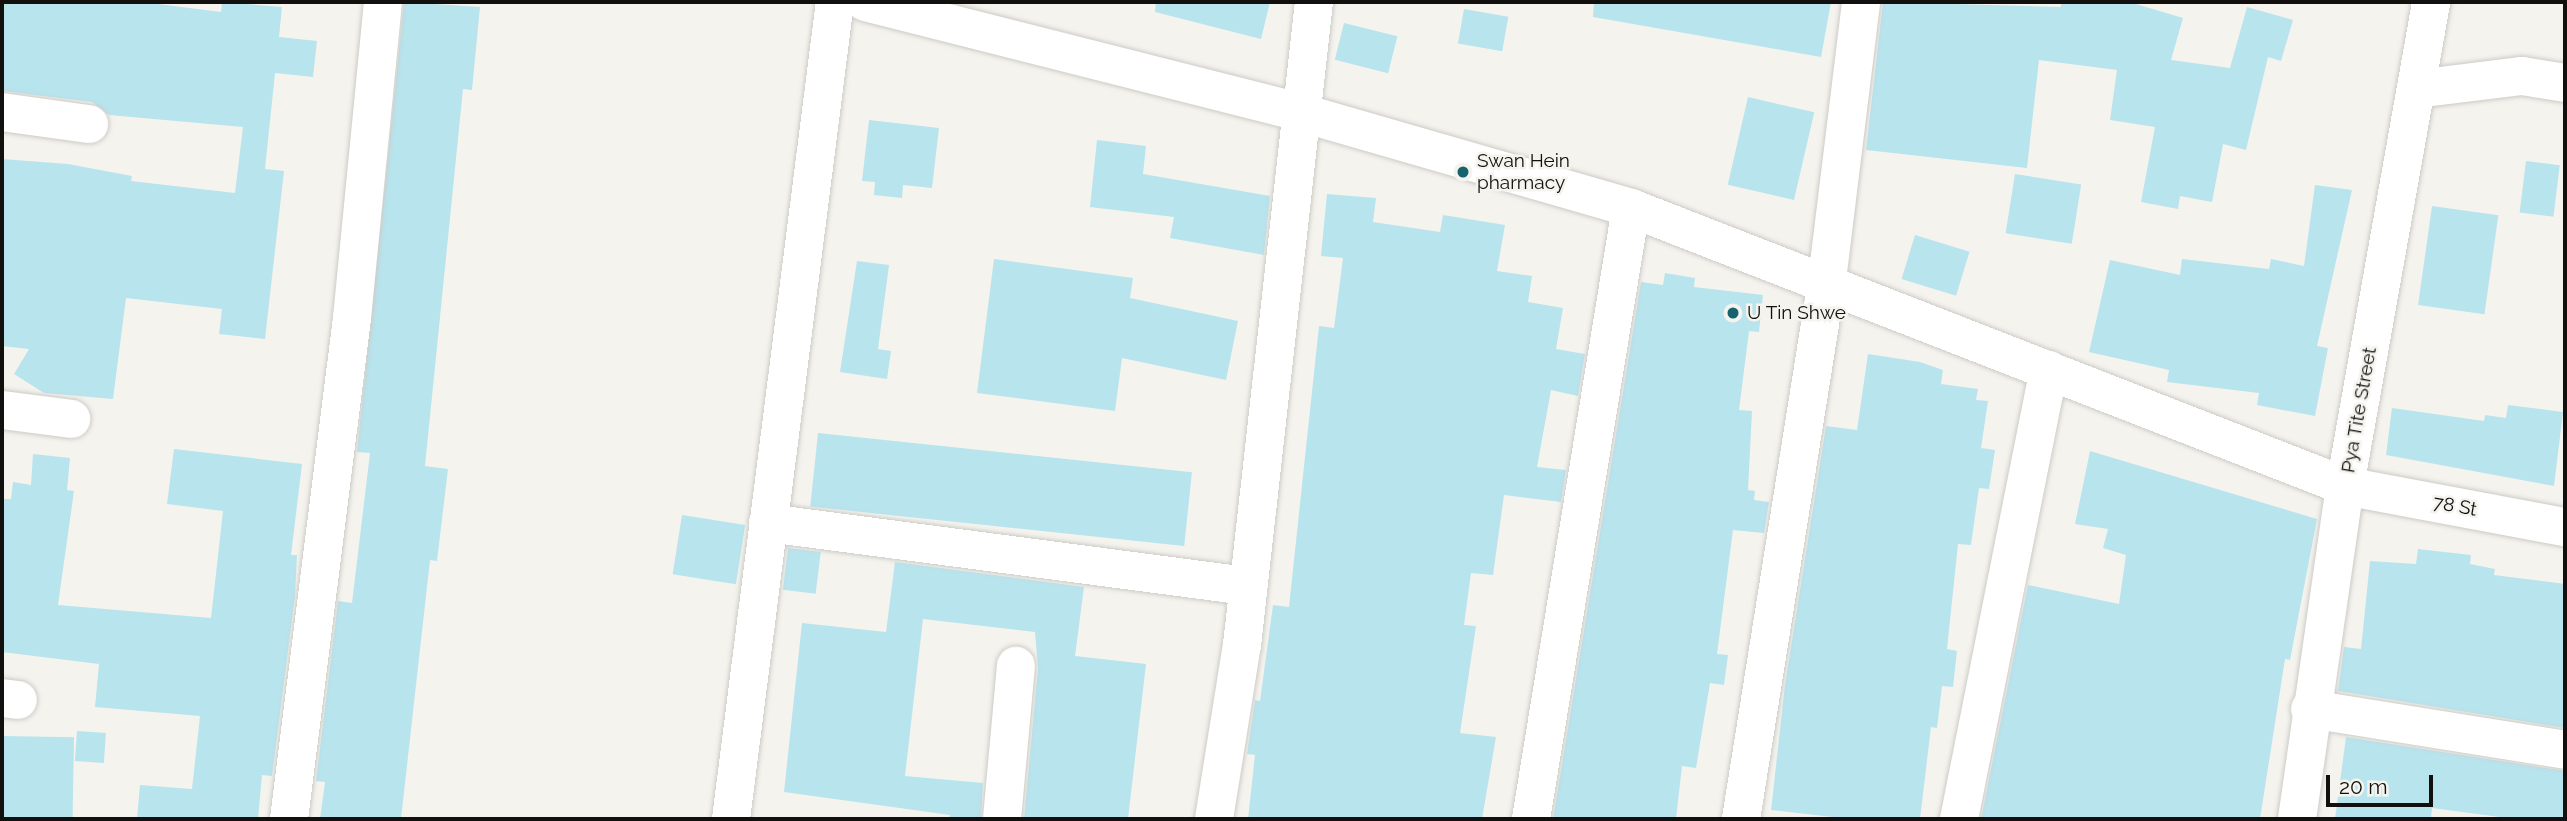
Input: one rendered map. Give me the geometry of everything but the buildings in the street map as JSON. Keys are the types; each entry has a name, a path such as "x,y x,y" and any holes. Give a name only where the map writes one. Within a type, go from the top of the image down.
{"street":[{"path":"289,819 350,331 383,2"},
{"path":"731,819 835,2"},
{"name":"78 St","path":"866,2 1299,112 1631,208 1827,280 2345,486 2565,527"},
{"path":"1214,819 1247,586 1299,112 1314,2"},
{"path":"1741,819 1827,280 1861,2"},
{"name":"Pya Tite Street","path":"2297,819 2310,709 2345,486 2431,2"},
{"path":"2416,89 2522,76 2565,83"},
{"path":"2,112 89,124"},
{"path":"1531,819 1631,208"},
{"path":"1959,819 2049,370"},
{"path":"2,410 71,419"},
{"path":"768,523 1247,586"},
{"path":"1003,819 1016,666"},
{"path":"2310,709 2565,750"}],"place":[{"name":"Swan Hein pharmacy","path":"1463,172"},
{"name":"U Tin Shwe","path":"1733,313"}]}
